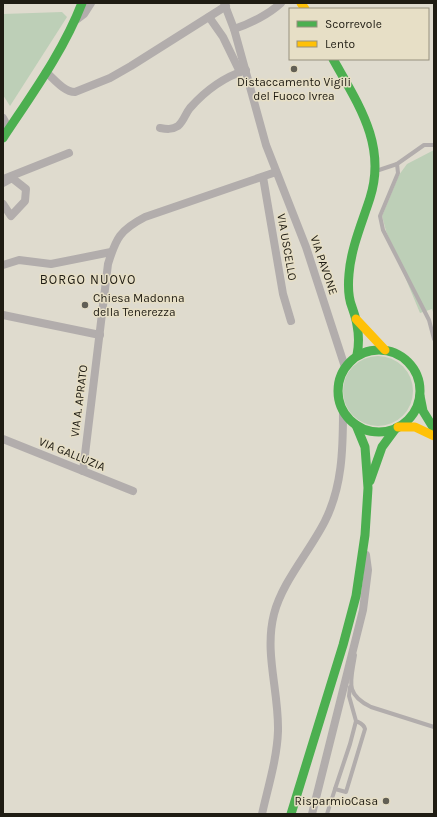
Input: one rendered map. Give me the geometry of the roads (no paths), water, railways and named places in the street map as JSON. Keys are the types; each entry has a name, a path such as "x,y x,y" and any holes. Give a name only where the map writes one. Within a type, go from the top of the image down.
{"main road":[{"path":"3,138 66,40 76,20 82,3"},
{"path":"334,60 370,131 376,151 377,171 374,185 353,253 350,272 349,290 351,305 356,319 359,345 358,355"},
{"path":"356,319 385,350 403,358 414,369 419,381 423,411 433,425"},
{"path":"291,814 343,645 356,596 365,535 368,488 365,447 356,425 343,412 339,401 338,384 345,367 358,355 370,350 385,350"},
{"path":"356,425 371,431 384,432 397,427 408,419 416,407 420,396"},
{"path":"397,427 415,427 434,436"},
{"path":"368,488 382,447 397,427"}],"street":[{"path":"76,20 84,14 91,3"},
{"path":"234,29 241,27 275,9 281,3"},
{"path":"46,72 64,88 70,92 75,92 110,78 131,66 210,17 225,4"},
{"name":"VIA PAVONE","path":"225,4 234,29 243,71 254,108 276,172 306,247 345,367"},
{"path":"160,128 171,129 176,127 182,122 190,108 204,93 234,74 243,71 210,17"},
{"path":"3,118 9,129"},
{"path":"3,179 69,153"},
{"path":"3,265 19,260 51,264 111,252 120,234 129,225 145,217 276,172"},
{"name":"VIA USCELLO","path":"263,177 283,294 291,321"},
{"path":"3,182 12,178 26,190 25,201 11,216 3,204"},
{"name":"VIA A. APRATO","path":"83,471 108,264 111,252"},
{"path":"3,315 100,335"},
{"path":"262,814 276,748 278,731 270,650 270,634 274,613 282,593 325,521 337,491 343,455 343,412"},
{"name":"VIA GALLUZIA","path":"3,439 133,491"},
{"path":"312,814 363,610 368,570 365,535"}],"lane":[{"path":"377,171 397,164 424,145 434,145"},
{"path":"397,164 398,173 380,216 383,230 429,320 434,339"},
{"path":"327,814 356,721 349,696 357,634"},
{"path":"350,687 353,693 363,704 434,727"},
{"path":"335,789 346,792 355,764 365,729 364,726 356,721"}],"place":[{"name":"Distaccamento Vigili del Fuoco Ivrea","path":"294,69"},
{"name":"Chiesa Madonna della Tenerezza","path":"85,305"},
{"name":"RisparmioCasa","path":"386,801"}],"district":[{"name":"BORGO NUOVO","path":"88,279"}]}
